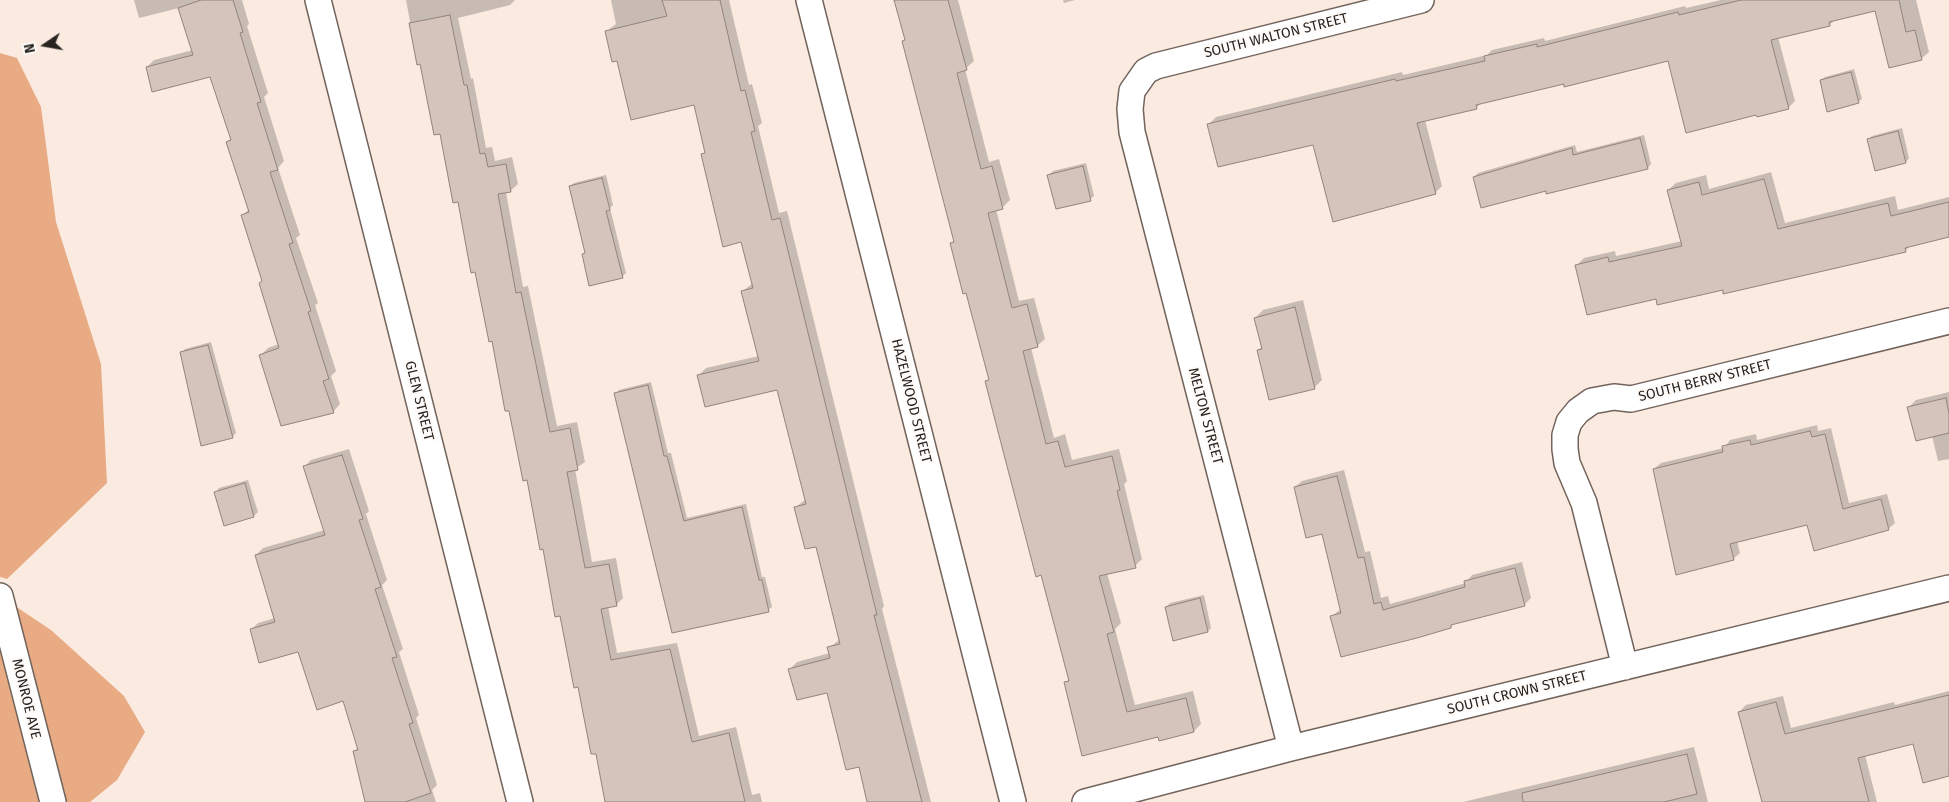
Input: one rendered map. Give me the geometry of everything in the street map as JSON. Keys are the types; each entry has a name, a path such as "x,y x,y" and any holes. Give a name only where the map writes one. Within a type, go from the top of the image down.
{"street":[{"name":"GLEN STREET","path":"318,0 520,802"},
{"name":"HAZELWOOD STREET","path":"809,0 1013,802"},
{"name":"SOUTH WALTON STREET","path":"1136,83 1146,71 1156,66 1421,0"},
{"name":"MELTON STREET","path":"1136,83 1132,92 1130,109 1132,132 1291,748"},
{"name":"SOUTH BERRY STREET","path":"1625,667 1584,503 1567,463 1564,449 1565,435 1569,422 1578,411 1592,401 1614,397 1631,399 1949,321"},
{"name":"SOUTH CROWN STREET","path":"1085,802 1291,748 1949,588"},
{"name":"MONROE AVE","path":"0,596 53,802"}],"shaded area":[{"path":"0,53 17,58 41,107 56,222 101,364 107,483 7,579 0,577"},
{"path":"0,596 51,630 124,696 145,732 117,780 90,802 0,802"}],"building":[{"path":"201,0 233,0 243,32 240,33 261,102 257,103 278,170 270,172 293,243 289,244 311,311 308,312 329,379 323,381 334,413 281,426 259,355 279,348 259,283 262,281 241,215 249,212 226,142 231,140 210,77 152,92 146,67 193,55 178,8"},
{"path":"662,0 720,0 741,91 745,90 755,131 751,132 772,220 780,218 877,615 874,615 922,802 867,802 859,767 846,770 827,693 797,700 788,669 830,658 827,647 840,644 816,547 805,549 794,507 806,504 777,390 705,407 697,375 759,361 741,291 753,288 741,242 723,247 701,154 705,153 694,105 631,120 617,61 612,62 605,31 667,16"},
{"path":"894,0 948,0 967,70 957,73 981,169 992,166 1003,209 988,213 1012,308 1027,304 1038,347 1023,351 1046,444 1058,441 1065,467 1112,456 1120,490 1117,491 1136,568 1099,576 1114,632 1107,634 1127,712 1186,698 1194,732 1159,741 1158,737 1082,756 1064,682 1069,681 1041,575 1036,577 985,381 989,380 966,293 963,294 950,243 954,242 902,41 905,40"},
{"path":"1741,0 1899,0 1906,32 1915,30 1922,60 1889,68 1875,11 1829,22 1830,26 1771,40 1789,109 1757,117 1756,115 1686,133 1668,61 1564,87 1564,84 1476,105 1477,109 1417,123 1436,194 1333,222 1313,145 1218,167 1207,124 1395,79 1396,81 1485,61 1484,56 1537,44 1537,47 1678,12 1679,15"},
{"path":"450,15 464,85 467,85 480,154 485,153 488,167 506,164 511,192 498,194 516,293 521,292 550,432 570,428 578,470 567,472 585,568 609,564 617,606 601,609 611,660 670,649 692,742 729,733 745,802 605,802 596,754 591,754 578,687 574,688 560,616 555,617 543,549 540,550 527,480 523,481 509,411 505,411 492,341 489,342 475,272 471,273 458,202 453,203 440,134 434,135 420,64 417,65 409,23"},
{"path":"1851,72 1859,103 1827,112 1820,80"},
{"path":"1898,131 1906,163 1875,171 1867,139"},
{"path":"1640,138 1648,169 1546,194 1546,191 1481,208 1473,177 1572,148 1573,155"},
{"path":"1083,166 1091,201 1056,209 1047,175"},
{"path":"602,178 610,210 606,211 623,278 589,286 582,254 585,253 569,186"},
{"path":"1764,179 1778,229 1888,203 1891,216 1949,202 1949,237 1905,248 1906,252 1723,294 1723,290 1657,305 1656,299 1587,315 1575,265 1608,257 1609,262 1682,246 1667,190 1699,182 1702,195"},
{"path":"1295,307 1315,389 1269,400 1257,350 1262,349 1254,318"},
{"path":"208,345 233,438 201,446 180,352"},
{"path":"648,385 664,456 667,456 684,521 742,507 759,580 762,580 769,612 672,633 614,393"},
{"path":"1946,398 1949,414 1949,433 1916,441 1907,407"},
{"path":"1810,431 1812,437 1825,434 1843,509 1881,499 1889,530 1814,551 1807,525 1730,544 1734,560 1676,575 1653,469 1723,452 1722,446 1750,440 1751,445"},
{"path":"342,455 363,519 359,520 381,587 375,589 397,657 392,658 413,723 409,724 431,793 405,802 365,802 353,751 358,750 343,701 317,710 298,652 259,663 250,629 275,622 255,555 325,535 303,466"},
{"path":"1337,476 1358,558 1364,557 1374,604 1381,602 1383,610 1465,587 1464,581 1515,568 1525,606 1451,625 1451,628 1417,638 1341,657 1330,616 1341,613 1322,534 1306,538 1294,487"},
{"path":"245,483 254,517 224,526 214,492"},
{"path":"1200,598 1208,632 1173,641 1165,607"},
{"path":"1949,695 1949,776 1923,783 1913,744 1858,758 1869,802 1762,802 1738,712 1776,702 1785,734"},
{"path":"1687,754 1697,794 1664,802 1523,802 1522,793"}]}
